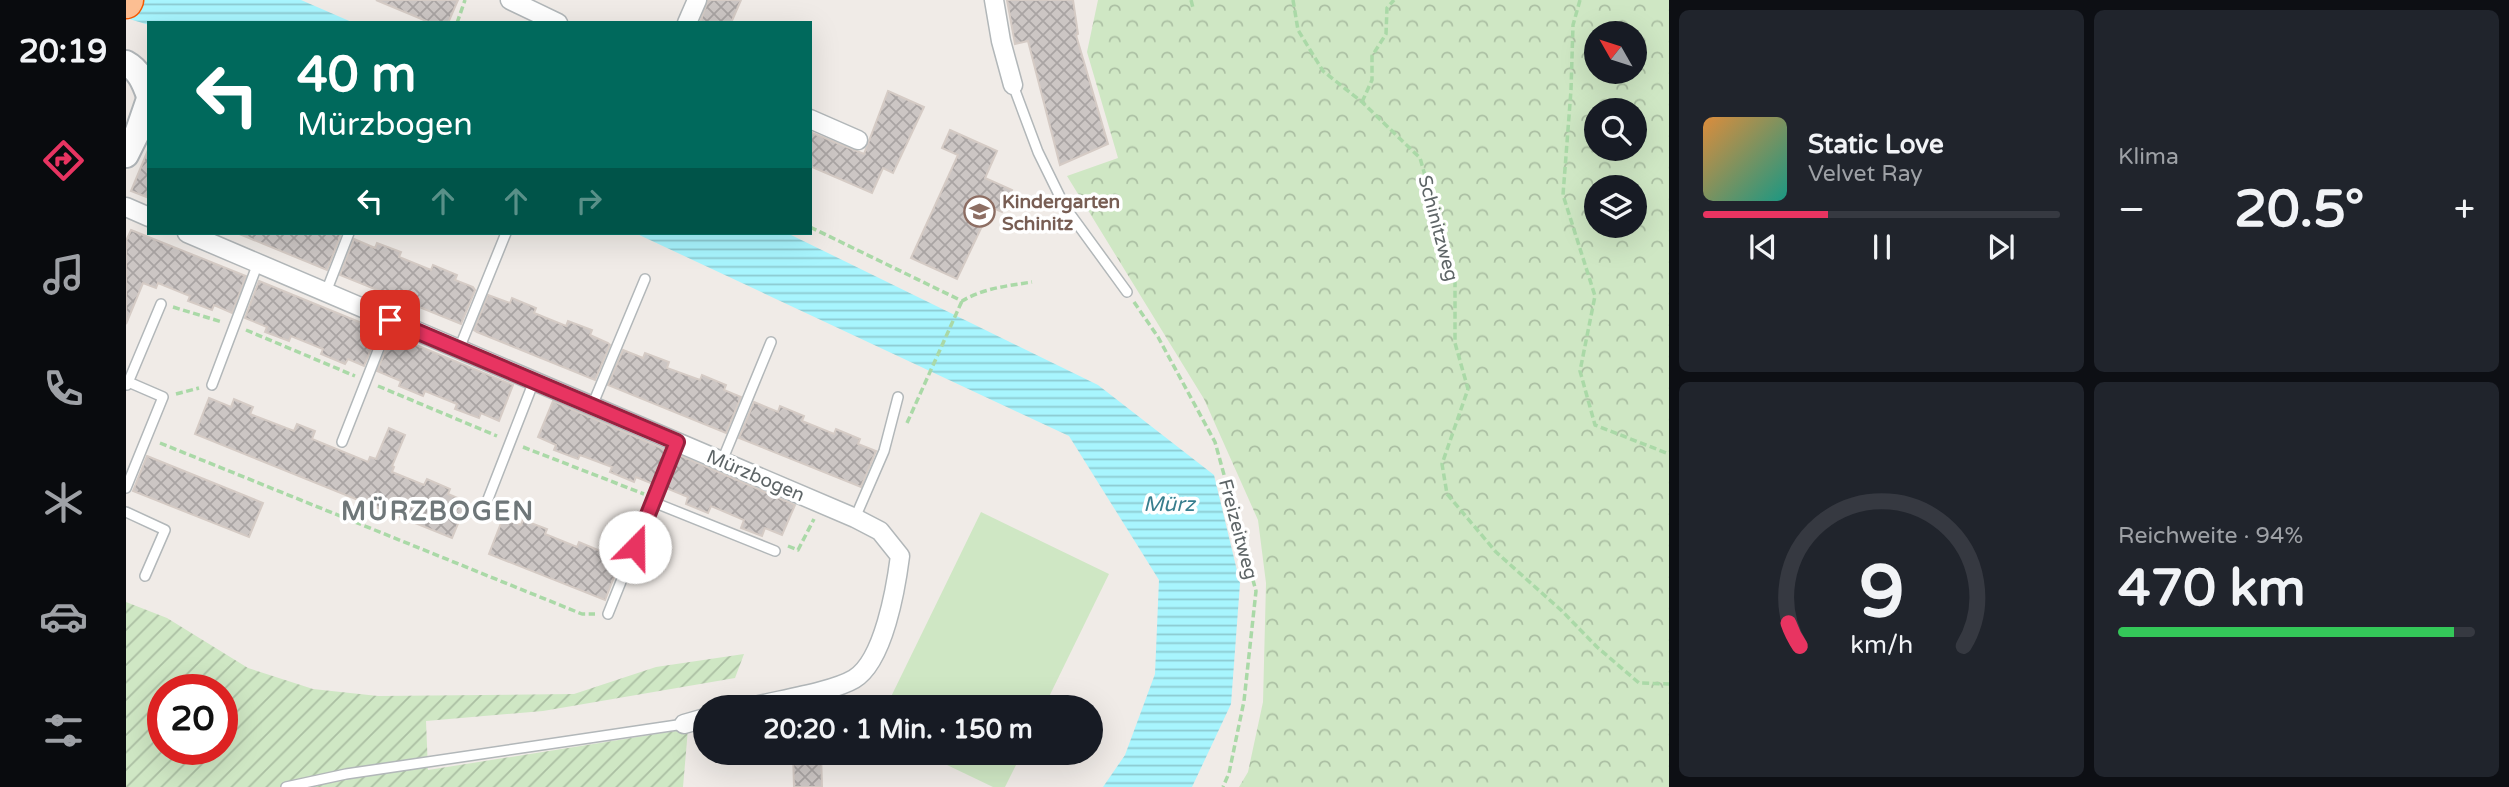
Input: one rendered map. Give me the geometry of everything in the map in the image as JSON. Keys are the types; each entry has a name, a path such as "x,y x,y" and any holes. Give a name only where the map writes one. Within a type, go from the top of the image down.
{"street":[{"path":"510,0 554,21"},
{"path":"688,21 697,0"},
{"path":"994,0 1001,41 1013,85"},
{"path":"126,63 132,66 144,81 147,91"},
{"path":"126,155 138,131 147,103"},
{"path":"812,120 858,140"},
{"path":"126,207 147,216"},
{"name":"Mürzbogen","path":"193,235 821,503 880,531 900,556 894,601 871,659 857,678 838,686 801,695"},
{"path":"684,724 693,722"}],"lane":[{"path":"1013,85 1038,152 1065,207 1127,292"},
{"path":"326,292 348,235"},
{"path":"459,349 505,235"},
{"path":"212,384 258,263"},
{"path":"592,406 645,279"},
{"path":"126,488 163,397 127,383 161,304"},
{"path":"342,442 390,320"},
{"path":"722,461 771,342"},
{"path":"481,517 534,381"},
{"path":"855,518 884,452 898,397"},
{"path":"607,614 677,442"},
{"path":"654,500 775,551"},
{"path":"126,512 165,530 145,576"},
{"path":"286,787 346,774 684,724"}],"path":[{"path":"458,21 465,0"},
{"path":"1191,0 1193,8"},
{"name":"Schinitzweg","path":"1293,0 1298,30 1323,71 1362,102 1420,158 1455,281 1454,343 1468,389 1442,464 1447,494 1496,552 1628,674 1639,683 1669,684"},
{"path":"1362,102 1372,80 1372,56 1386,34 1387,8 1394,0"},
{"path":"1580,0 1573,25 1563,195 1595,296 1580,371 1595,425 1669,454"},
{"path":"812,228 962,301"},
{"path":"922,392 962,301 975,293 1032,282"},
{"name":"Freizeitweg","path":"1127,292 1158,337 1215,442 1256,591 1244,701 1229,773 1223,787"},
{"path":"161,304 234,325 654,500"},
{"path":"163,397 212,384"},
{"path":"147,437 582,614 607,614"},
{"path":"775,551 778,543 798,550 821,503"}],"green space":[{"path":"1098,0 1669,0 1669,787 1239,787 1248,772 1263,702 1266,583 1258,520 1204,399 1067,176 1118,158 1087,52"},
{"path":"981,512 1109,574 1050,695 892,695"},
{"path":"126,602 167,618 248,668 313,689 378,696 574,694 656,667 744,654 735,678 543,711 426,721 428,770 688,729 683,787 126,787"},
{"path":"947,765 1016,765 1005,787 993,787"}],"water":[{"path":"126,0 301,0 349,21 147,21 147,24 126,18"},
{"name":"Mürz","path":"639,235 791,235 1098,385 1214,475 1240,583 1231,704 1192,787 1103,787 1125,755 1155,674 1159,580 1069,436"}],"building":[{"path":"376,0 458,0 449,21 426,21"},
{"path":"708,0 741,0 732,21 701,21"},
{"path":"1007,0 1073,0 1076,35 1108,144 1060,165 1028,41 1015,44"},
{"path":"888,91 924,107 893,173 883,168 872,193 812,167 812,133 864,154"},
{"path":"950,130 997,151 985,178 1012,190 1002,212 991,207 957,279 911,258 958,155 942,148"},
{"path":"147,152 147,197 131,191"},
{"path":"131,230 246,276 232,313 214,305 212,310 188,301 190,296 158,283 156,288 143,283 126,324 126,241"},
{"path":"242,235 341,235 327,270"},
{"path":"354,239 375,248 377,243 401,252 399,257 431,270 433,265 457,275 455,280 473,287 475,290 461,324 340,275"},
{"path":"259,281 379,330 364,366 348,359 345,364 321,354 323,349 291,336 289,341 265,332 267,327 245,318"},
{"path":"488,295 510,303 512,298 536,308 534,313 566,326 568,321 592,330 590,335 610,345 595,380 474,330"},
{"path":"392,335 513,385 499,421 481,413 479,418 455,409 457,404 425,391 423,396 399,386 401,381 377,371"},
{"path":"623,350 643,358 645,353 669,362 667,368 700,380 702,375 726,385 724,390 741,397 726,433 608,385"},
{"path":"209,398 231,407 234,399 253,407 250,414 294,431 297,424 315,431 312,439 368,462 370,457 376,459 389,428 405,435 392,472 424,485 427,479 450,489 448,494 467,502 452,538 195,434"},
{"path":"553,401 666,450 653,484 636,477 634,482 610,472 612,467 580,455 578,459 554,450 556,445 538,437"},
{"path":"754,402 778,412 780,406 804,416 802,421 834,434 836,429 860,439 858,444 876,451 861,487 739,438"},
{"path":"679,455 795,505 782,535 765,528 762,536 741,528 744,520 711,506 708,513 686,504 688,497 666,488"},
{"path":"147,456 263,503 249,537 133,491"},
{"path":"503,518 521,525 523,520 547,529 545,534 577,547 579,542 603,552 601,557 619,564 605,600 489,554"},
{"path":"793,765 821,765 822,787 794,787"}],"place":[{"name":"Kindergarten Schinitz","path":"979,212"}],"district":[{"name":"MÜRZBOGEN","path":"438,511"}],"route":[{"path":"390,320 677,442 635,547"}]}
